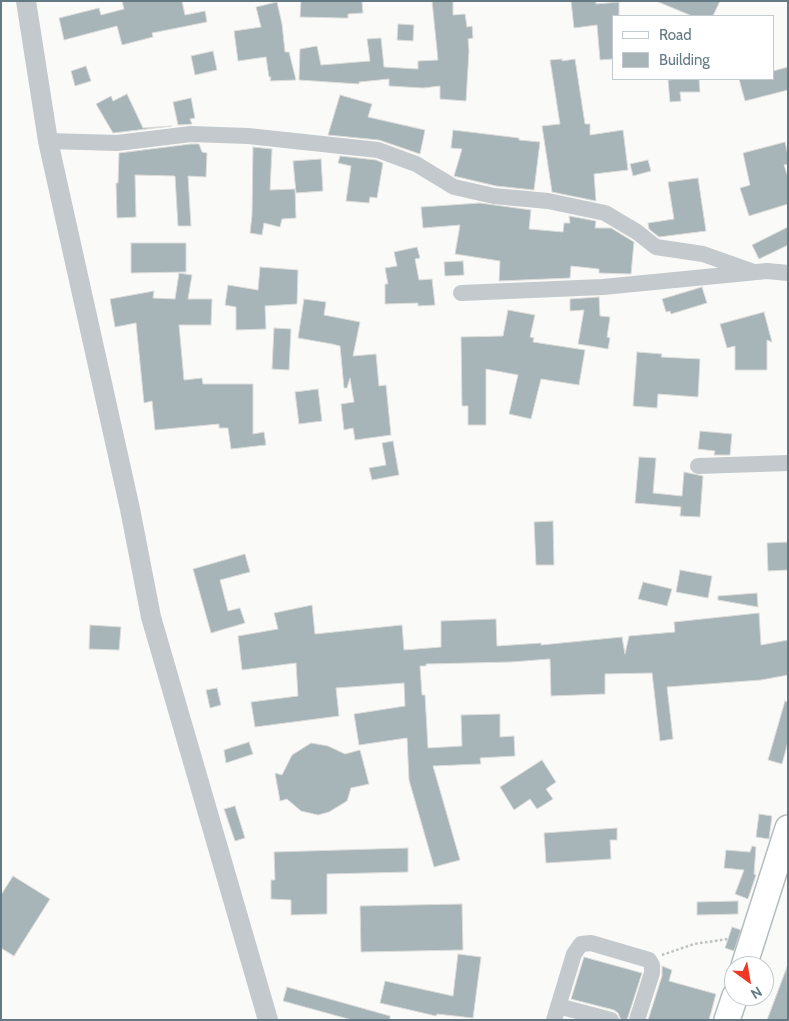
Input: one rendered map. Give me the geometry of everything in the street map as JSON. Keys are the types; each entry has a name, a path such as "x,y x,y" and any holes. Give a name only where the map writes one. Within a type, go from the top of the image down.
{"main road":[{"path":"747,956 786,838"},
{"path":"727,1020 732,1006"}],"street":[{"path":"26,1 48,141 130,509 151,617 268,1020"},
{"path":"48,141 117,143 191,134 248,136 378,150 416,164 454,187 494,196 548,201 605,213 637,232 656,247 704,254 754,272"},
{"path":"461,293 603,286 767,271 788,273"},
{"path":"698,466 788,463"},
{"path":"611,1020 556,1013 574,954 581,944 591,943 649,960 652,965 652,973 637,1020"}],"path":[{"path":"649,960 671,950 694,944 728,939"}],"building":[{"path":"122,1 182,1 185,15 205,11 207,22 152,33 153,37 122,45 117,26 64,40 59,18 99,8 101,15 124,9"},
{"path":"301,1 362,1 363,13 348,14 348,18 300,17"},
{"path":"432,1 453,1 453,15 465,14 467,27 472,26 473,38 468,39 466,101 440,99 440,86 423,88 389,86 389,79 359,82 359,84 299,80 300,49 317,46 321,65 370,61 367,39 381,38 384,67 418,69 418,61 438,60"},
{"path":"571,1 596,1 596,4 619,2 619,15 612,15 612,59 600,60 597,25 574,28"},
{"path":"656,1 720,1 713,15 690,15"},
{"path":"277,2 285,52 289,52 296,80 270,81 271,77 269,77 266,57 238,61 234,31 261,27 256,7"},
{"path":"398,24 414,25 413,41 397,40"},
{"path":"213,51 217,70 195,75 191,56"},
{"path":"562,59 562,61 575,59 585,124 590,124 590,135 623,130 628,170 594,174 596,201 552,192 542,126 560,124 550,60"},
{"path":"86,66 91,81 75,86 71,71"},
{"path":"788,67 788,90 745,101 739,80 774,80 774,71"},
{"path":"668,80 699,80 700,92 680,92 681,101 670,102"},
{"path":"127,94 143,128 172,126 113,133 96,104 111,96 113,101"},
{"path":"340,95 372,104 368,117 425,130 420,154 379,140 328,135"},
{"path":"191,98 195,118 190,119 192,124 178,125 173,102"},
{"path":"453,130 540,142 534,190 496,186 454,176 462,149 451,148"},
{"path":"785,142 788,155 788,164 784,165 788,177 788,204 749,216 740,188 750,185 743,153"},
{"path":"199,144 202,152 207,153 206,177 188,176 191,226 178,226 175,176 135,175 136,217 117,218 116,183 118,183 119,153"},
{"path":"253,147 272,149 270,190 295,189 296,218 282,219 280,227 264,223 262,235 250,233"},
{"path":"340,156 376,160 383,163 377,198 370,197 369,203 346,201 351,166 338,163"},
{"path":"321,159 323,191 296,193 293,161"},
{"path":"648,160 651,171 633,176 630,164"},
{"path":"698,178 706,231 659,237 649,229 648,223 674,219 668,182"},
{"path":"480,203 531,210 529,229 563,232 564,223 570,223 569,216 596,221 595,228 611,228 634,242 631,274 599,273 599,269 571,266 570,278 499,281 500,261 455,254 460,225 423,228 421,207"},
{"path":"788,227 788,245 759,259 752,245"},
{"path":"131,243 186,243 186,272 131,273"},
{"path":"417,247 420,258 415,259 419,280 432,279 435,305 418,306 418,303 385,304 385,284 388,284 385,268 397,266 394,252"},
{"path":"463,261 464,275 445,276 444,262"},
{"path":"260,267 298,270 297,304 265,306 266,329 236,330 236,307 225,305 228,285 258,290"},
{"path":"179,273 192,275 188,299 212,299 211,325 179,325 184,380 202,378 203,384 253,384 253,434 264,432 266,445 231,449 228,428 219,428 219,424 155,430 152,401 144,403 136,323 115,327 110,299 154,291 153,298 175,299"},
{"path":"702,287 707,303 671,314 670,311 666,312 662,299"},
{"path":"599,297 600,316 610,317 607,337 610,338 608,349 578,344 584,310 570,311 570,299"},
{"path":"304,299 326,302 324,315 360,322 353,356 376,354 379,386 386,385 391,435 355,440 353,428 344,430 341,404 354,402 350,378 347,388 344,388 340,346 298,338"},
{"path":"508,310 535,315 530,337 534,338 533,342 585,350 579,385 541,379 531,419 509,414 518,375 486,369 486,425 468,425 468,406 462,406 461,337 503,336"},
{"path":"764,312 772,342 767,340 767,370 735,370 735,346 727,348 720,324"},
{"path":"274,328 291,329 289,370 272,369"},
{"path":"637,352 662,354 661,357 700,359 698,397 658,394 657,408 633,406"},
{"path":"318,389 322,421 299,424 295,392"},
{"path":"700,431 732,434 730,455 714,455 715,451 698,449"},
{"path":"393,441 399,475 372,480 369,468 386,465 382,443"},
{"path":"639,457 656,458 653,493 682,496 684,472 703,476 700,517 680,516 681,507 635,503"},
{"path":"553,521 554,565 536,565 534,522"},
{"path":"788,542 788,570 768,571 767,543"},
{"path":"245,554 250,572 220,580 228,611 240,608 245,623 211,633 193,569"},
{"path":"680,570 712,576 708,598 676,592"},
{"path":"643,582 672,589 667,606 638,599"},
{"path":"757,593 758,607 718,600 718,596"},
{"path":"312,605 315,634 402,625 404,650 441,647 441,621 496,619 497,646 541,643 541,645 622,637 625,654 629,636 675,632 674,622 759,613 761,645 788,640 788,675 761,680 667,687 673,739 660,741 652,673 605,674 605,694 551,696 550,659 426,664 426,666 420,666 422,695 425,695 428,748 462,746 461,715 500,714 500,737 514,736 515,756 480,758 481,764 433,766 460,860 434,867 409,780 407,738 359,745 354,714 405,706 404,683 336,688 339,716 255,727 251,702 298,696 296,663 242,670 238,636 278,629 274,613"},
{"path":"90,625 121,627 119,650 89,649"},
{"path":"217,688 221,705 210,708 206,690"},
{"path":"785,701 788,702 788,742 782,764 768,760"},
{"path":"249,742 253,754 226,763 224,750"},
{"path":"311,743 328,746 345,754 360,750 369,784 351,788 347,801 329,812 318,815 301,811 287,799 280,801 275,773 282,775 292,755"},
{"path":"542,760 556,782 546,789 553,799 537,809 530,799 514,810 500,787"},
{"path":"235,806 245,838 235,841 224,809"},
{"path":"759,814 772,816 769,839 756,837"},
{"path":"617,828 617,840 610,840 611,859 546,863 544,833"},
{"path":"752,846 756,847 754,874 756,875 748,899 735,894 744,870 724,868 726,850 750,852"},
{"path":"408,848 408,872 327,874 327,914 291,915 291,900 271,899 271,880 275,880 274,852"},
{"path":"13,876 50,899 14,956 1,948 1,895"},
{"path":"738,901 738,914 697,915 697,902"},
{"path":"462,904 463,950 361,952 360,906"},
{"path":"732,927 741,930 734,951 725,948"},
{"path":"458,954 481,957 473,1018 437,1014 436,1016 380,1003 385,981 453,996"},
{"path":"584,957 642,973 627,1020 621,1020 618,1013 614,1010 571,999"},
{"path":"662,966 672,970 669,981 716,994 709,1020 648,1020 662,976"},
{"path":"787,967 788,1020 767,1020 772,1006 774,1006"},
{"path":"287,987 390,1016 390,1020 352,1020 283,1001"}]}
